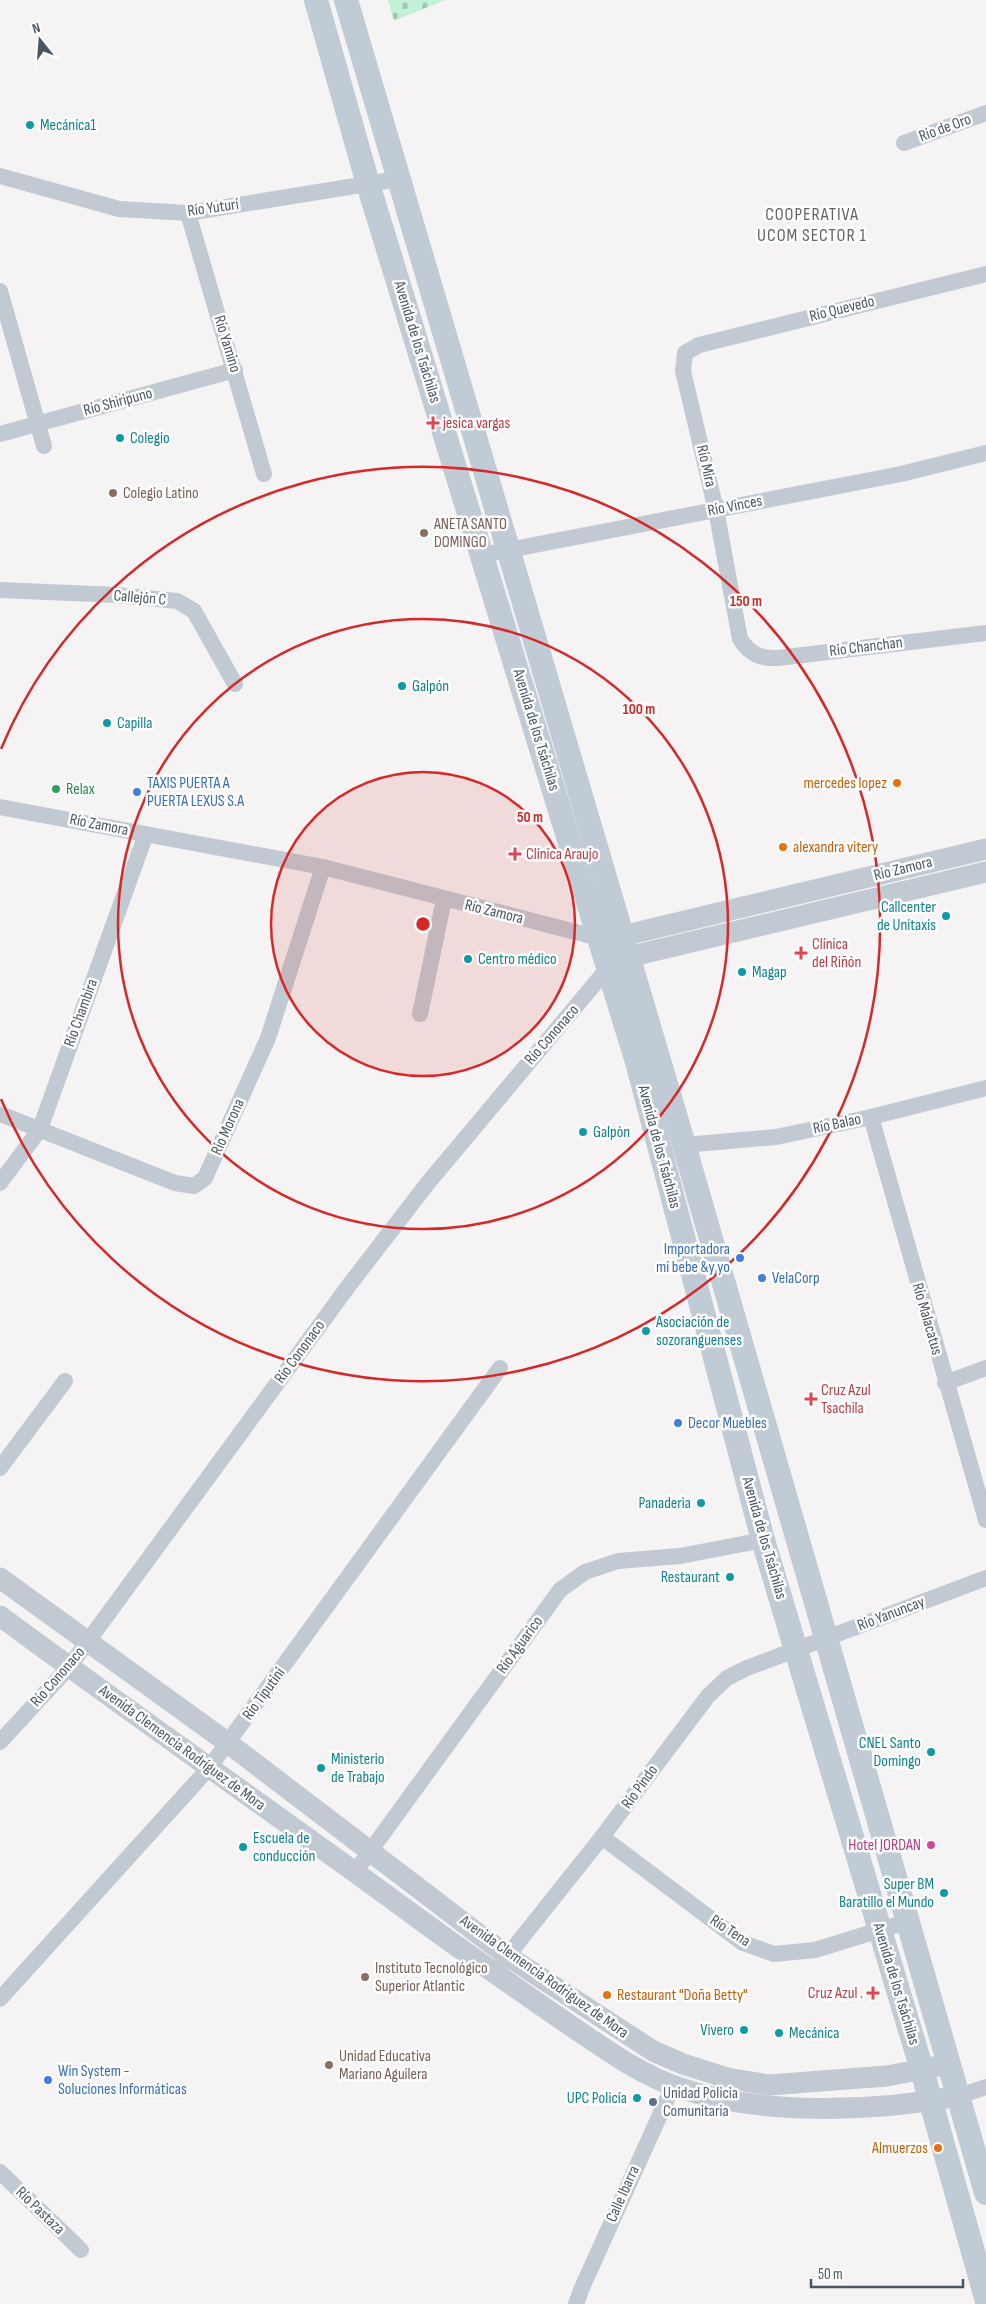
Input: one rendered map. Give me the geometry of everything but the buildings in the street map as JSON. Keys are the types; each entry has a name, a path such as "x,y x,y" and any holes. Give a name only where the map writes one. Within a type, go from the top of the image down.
{"main road":[{"name":"Avenida de los Tsáchilas","path":"316,0 368,184 483,555 684,1145 986,2193"},
{"name":"Avenida de los Tsáchilas","path":"346,0 509,549 616,944 608,968 637,1062 763,1540 922,2070 986,2298"}],"street":[{"name":"Río de Oro","path":"904,144 986,113"},
{"name":"Río Yuturí","path":"0,176 118,209 188,214 398,179"},
{"name":"Río Yamino","path":"188,214 264,474"},
{"name":"Río Quevedo","path":"699,345 986,274"},
{"path":"0,292 44,446"},
{"name":"Río Mira","path":"699,345 685,353 683,371 716,510 740,639 748,652"},
{"name":"Río Shiripuno","path":"0,434 235,370"},
{"name":"Río Vinces","path":"483,555 901,474 986,453"},
{"name":"Callejón C","path":"0,590 117,595 177,601 194,611 235,684"},
{"name":"Río Chanchan","path":"748,652 765,659 778,658 986,633"},
{"name":"Río Zamora","path":"0,807 323,867 616,944 986,872"},
{"name":"Río Chambira","path":"0,1183 40,1129 146,834"},
{"name":"Río Zamora","path":"616,944 986,849"},
{"name":"Río Morona","path":"0,1114 175,1182 194,1186 205,1178 268,1038 323,867"},
{"path":"420,1014 444,899"},
{"name":"Río Cononaco","path":"0,1742 70,1667 350,1284 494,1102 608,968"},
{"name":"Río Balao","path":"684,1145 776,1137 871,1117 986,1088"},
{"name":"Río Malacatus","path":"871,1117 945,1383 986,1520"},
{"name":"Río Tiputini","path":"0,1999 209,1768 500,1368"},
{"path":"945,1383 986,1368"},
{"path":"0,1468 65,1381"},
{"name":"Río Aguarico","path":"355,1872 560,1590 585,1572 618,1560 680,1556 763,1540"},
{"name":"Avenida Clemencia Rodríguez de Mora","path":"0,1578 88,1644 228,1743 506,1955 653,2051 683,2064 726,2078 769,2085 887,2076 950,2064"},
{"name":"Río Yanuncay","path":"797,1651 986,1578"},
{"name":"Avenida Clemencia Rodríguez de Mora","path":"0,1616 494,1974 649,2075 673,2086 702,2095 754,2104 844,2107 930,2101 959,2096"},
{"name":"Río Pindo","path":"494,1974 506,1955 602,1837 708,1696 734,1675 797,1651"},
{"name":"Río Tena","path":"602,1837 743,1943 774,1954 815,1950 880,1932 909,1921"},
{"name":"Calle Ibarra","path":"576,2304 584,2281 673,2086"},
{"path":"959,2096 986,2087"},
{"name":"Río Pastaza","path":"0,2172 80,2250"}],"green space":[{"path":"388,0 445,0 394,21"}],"place":[{"name":"Mecánica1","path":"30,125"},
{"name":"jesica vargas","path":"433,423"},
{"name":"Colegio","path":"120,438"},
{"name":"Colegio Latino","path":"113,493"},
{"name":"ANETA SANTO DOMINGO","path":"424,533"},
{"name":"Galpón","path":"402,686"},
{"name":"Capilla","path":"107,723"},
{"name":"mercedes lopez","path":"897,783"},
{"name":"Relax","path":"56,789"},
{"name":"TAXIS PUERTA A PUERTA LEXUS S.A","path":"137,792"},
{"name":"alexandra vitery","path":"783,847"},
{"name":"Clínica Araujo","path":"515,854"},
{"name":"Callcenter de Unitaxis","path":"946,916"},
{"name":"Clínica del Riñón","path":"801,953"},
{"name":"Centro médico","path":"468,959"},
{"name":"Magap","path":"742,972"},
{"name":"Galpòn","path":"583,1132"},
{"name":"Importadora mi bebe &y yo","path":"740,1258"},
{"name":"VelaCorp","path":"762,1278"},
{"name":"Asociación de sozoranguenses","path":"646,1331"},
{"name":"Cruz Azul Tsachila","path":"811,1399"},
{"name":"Decor Muebles","path":"678,1423"},
{"name":"Panaderìa","path":"701,1503"},
{"name":"Restaurant","path":"730,1577"},
{"name":"CNEL Santo Domingo","path":"931,1752"},
{"name":"Ministerio de Trabajo","path":"321,1768"},
{"name":"Hotel JORDAN","path":"931,1845"},
{"name":"Escuela de conducción","path":"243,1847"},
{"name":"Super BM Baratillo el Mundo","path":"944,1893"},
{"name":"Instituto Tecnológico Superior Atlantic","path":"365,1977"},
{"name":"Cruz Azul .","path":"873,1993"},
{"name":"Restaurant \"Doña Betty\"","path":"607,1995"},
{"name":"Vivero","path":"744,2030"},
{"name":"Mecánica","path":"779,2033"},
{"name":"Unidad Educativa Mariano Aguilera","path":"329,2065"},
{"name":"Win System - Soluciones Informáticas","path":"48,2080"},
{"name":"UPC Policía","path":"637,2098"},
{"name":"Unidad Policia Comunitaria","path":"653,2102"},
{"name":"Almuerzos","path":"938,2148"}],"district":[{"name":"COOPERATIVA UCOM SECTOR 1","path":"812,224"}]}
